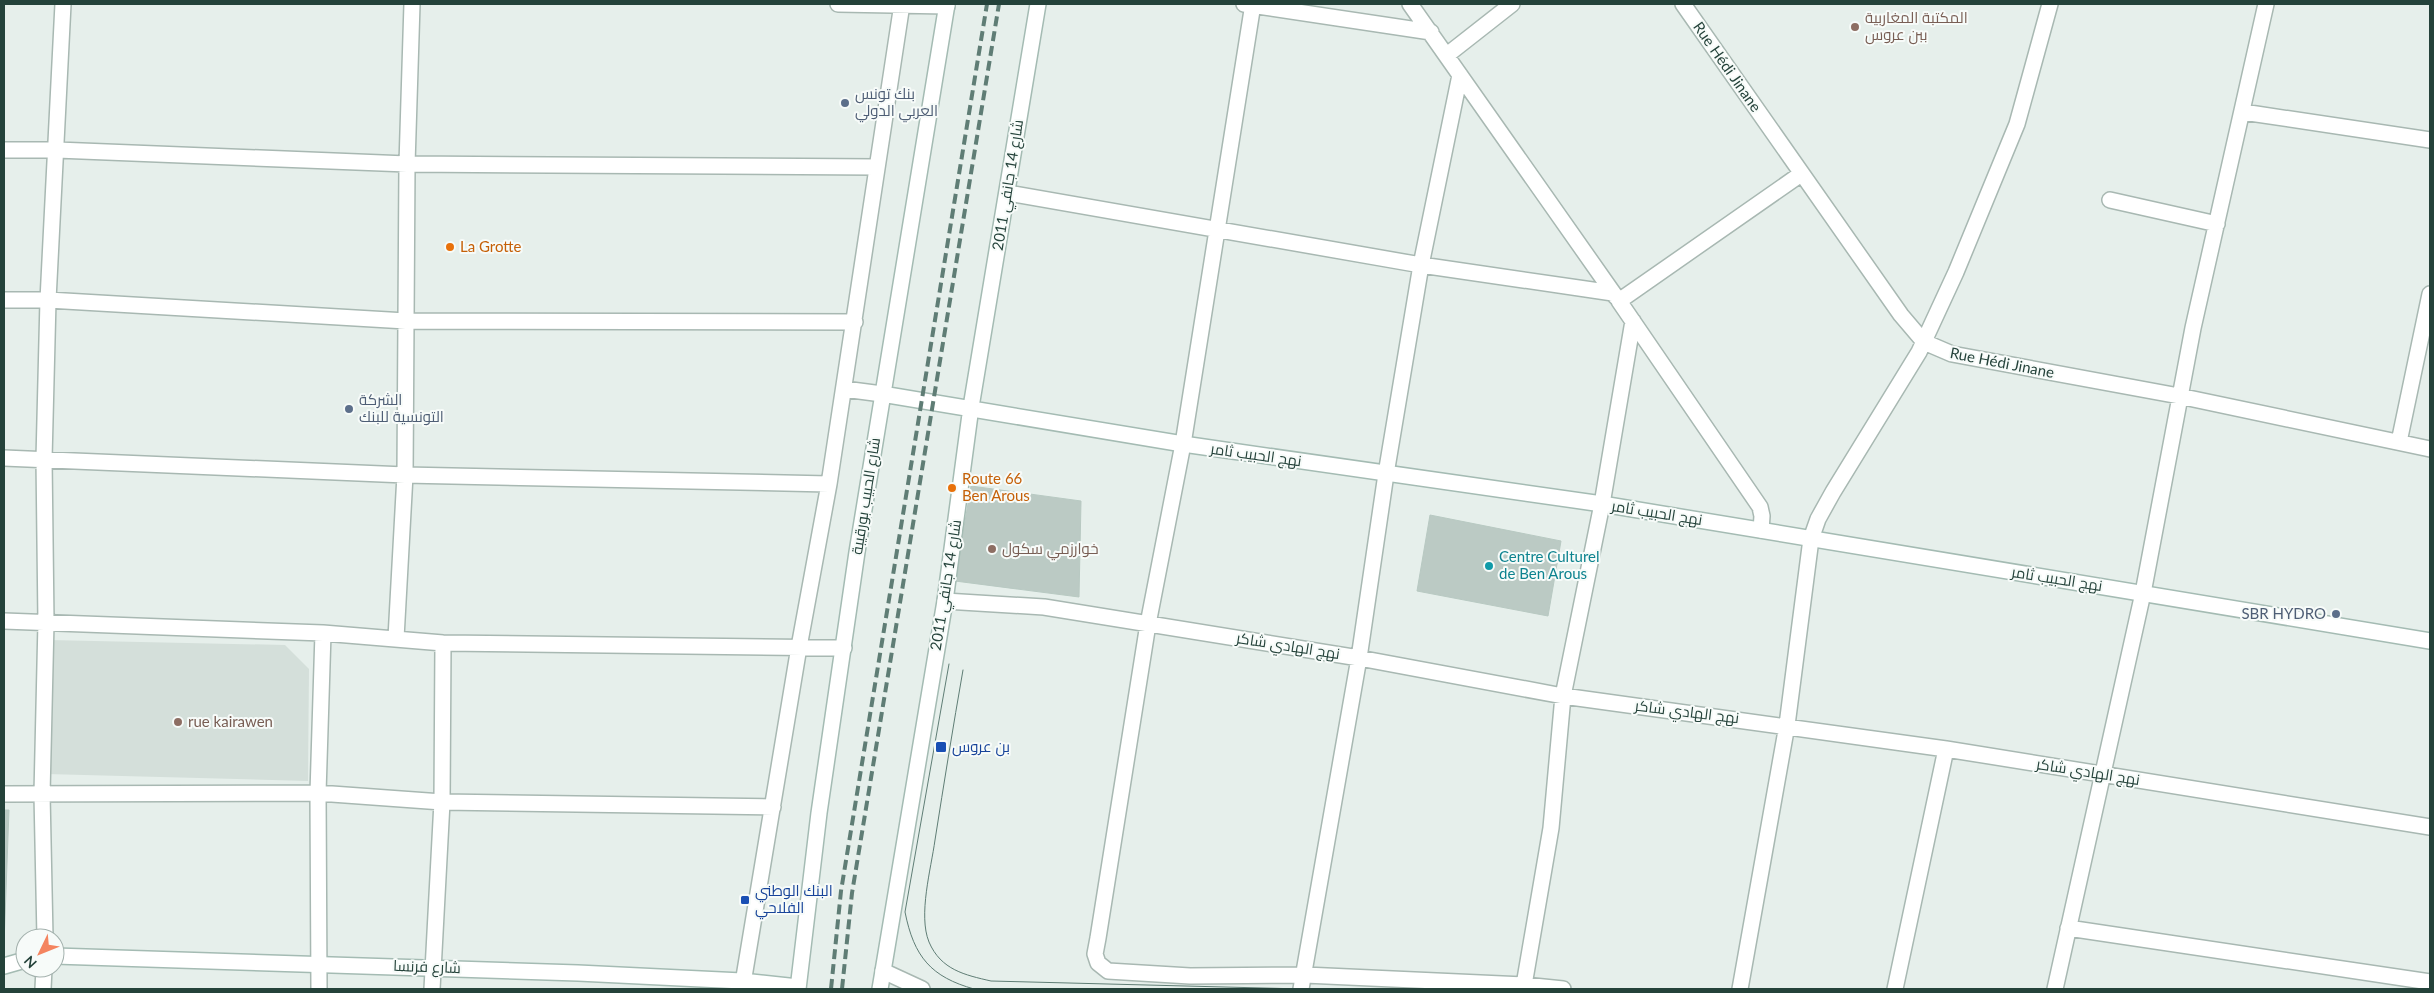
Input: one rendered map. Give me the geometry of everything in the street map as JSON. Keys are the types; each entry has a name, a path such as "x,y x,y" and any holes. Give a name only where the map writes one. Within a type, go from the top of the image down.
{"street":[{"path":"45,928 42,794 46,622 44,459 48,300 63,4"},
{"path":"396,638 405,475 407,164 412,4"},
{"path":"838,4 947,5"},
{"name":"شارع 14 جانفي 2011","path":"880,989 945,602 971,407 1038,4"},
{"path":"1431,32 1249,4 1183,444 1148,624 1096,954 1098,964 1108,971 1303,982 1524,985 1563,989"},
{"path":"1410,4 1616,297 1760,507 1762,530"},
{"path":"1447,55 1512,4"},
{"name":"Rue Hédi Jinane","path":"1683,4 1901,315 1924,342 1952,354 2179,396 2430,449"},
{"path":"1740,989 1786,725 1811,539 1818,519 1833,492 1897,390 1924,342 1984,208 2017,124 2050,4"},
{"path":"742,985 799,647 829,484 902,5"},
{"name":"شارع الحبيب بورقيبة","path":"798,988 818,813 882,394 947,5"},
{"path":"2055,989 2101,775 2143,593 2179,396 2243,112 2262,5"},
{"path":"1303,982 1359,658 1386,474 1421,264 1460,75"},
{"path":"2243,112 2430,140"},
{"path":"4,150 57,150 407,164 876,167"},
{"path":"1008,193 1616,297 1801,174"},
{"path":"2110,200 2217,224"},
{"path":"2399,442 2430,294"},
{"path":"4,300 48,300 406,321 855,322"},
{"path":"1524,985 1551,828 1564,696 1602,504 1633,322"},
{"name":"نهج الحبيب ثامر","path":"844,389 971,407 1183,444 1602,504 2430,641"},
{"path":"4,458 405,475 829,484"},
{"name":"نهج الهادي شاكر","path":"945,602 1044,607 1359,658 1564,696 1946,748 2101,775 2430,826"},
{"path":"4,621 322,633 443,643 844,648"},
{"path":"319,989 318,793 322,633"},
{"path":"432,989 442,802 443,643"},
{"path":"1895,989 1946,748"},
{"path":"4,794 318,793 442,802 773,807"},
{"path":"2068,928 2430,982"},
{"name":"شارع فرنسا","path":"65,956 319,963 798,988"},
{"path":"883,971 922,989"}],"shaded area":[{"name":"rue kairawen","path":"48,640 285,645 309,669 308,781 46,774"}],"building":[{"path":"971,486 1081,501 1079,597 955,581"},
{"name":"Centre Culturel de Ben Arous","path":"1430,515 1561,541 1548,616 1417,591"},
{"path":"4,810 9,810 4,944"}],"tram line":[{"path":"949,664 905,912 919,953 927,963 946,978 974,989"},
{"path":"963,670 925,906 926,931 929,942 940,959 955,970 991,981 1302,989"}],"railway":[{"path":"831,989 841,891 987,4"},
{"path":"842,989 852,893 999,4"}],"place":[{"name":"المكتبة المغاربية ببن عروس","path":"1855,27"},
{"name":"بنك تونس العربي الدولي","path":"845,103"},
{"name":"La Grotte","path":"450,247"},
{"name":"الشركة التونسية للبنك","path":"349,409"},
{"name":"Route 66 Ben Arous","path":"952,488"},
{"name":"خوارزمي سكول","path":"992,549"},
{"name":"Centre Culturel de Ben Arous","path":"1489,566"},
{"name":"SBR HYDRO","path":"2336,614"},
{"name":"rue kairawen","path":"178,722"},
{"name":"بن عروس","path":"941,747"},
{"name":"البنك الوطني الفلاحي","path":"745,900"}]}
